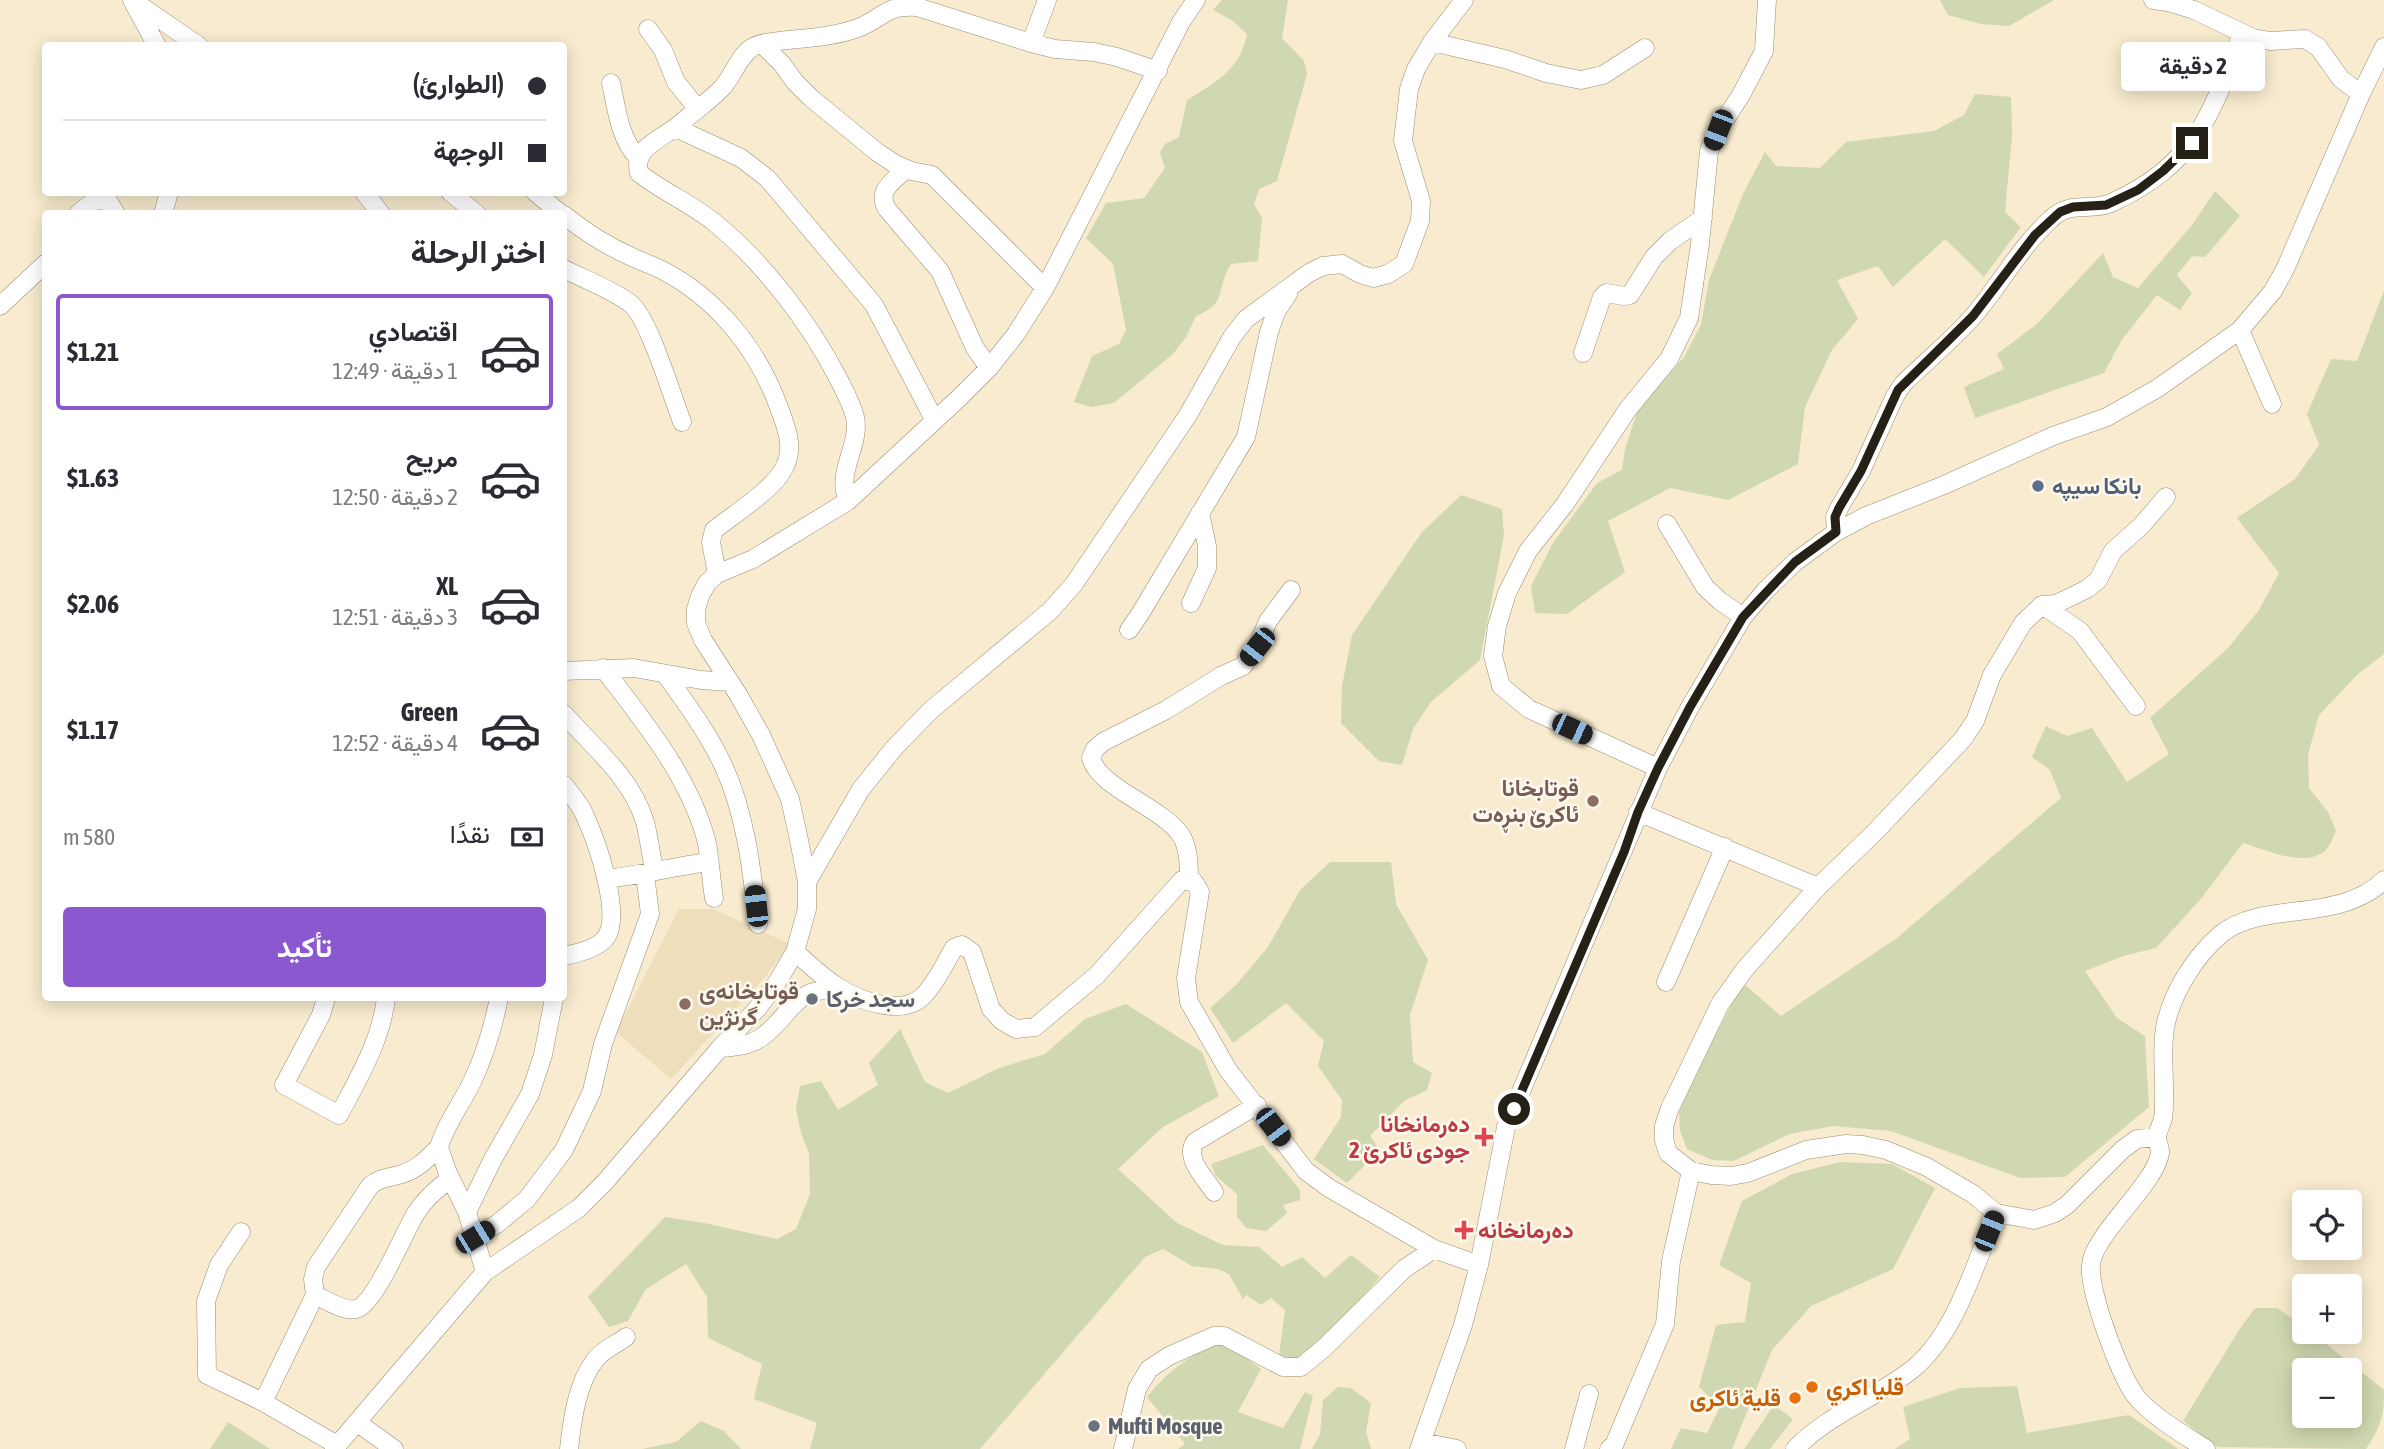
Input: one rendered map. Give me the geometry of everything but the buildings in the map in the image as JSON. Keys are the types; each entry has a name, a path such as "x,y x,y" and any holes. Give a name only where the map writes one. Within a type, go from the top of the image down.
{"street":[{"path":"132,0 155,42"},
{"path":"132,0 194,42"},
{"path":"1031,43 1047,0"},
{"path":"241,1232 219,1265 206,1301 207,1375 263,1402 335,1447 485,1272 579,1208 757,1009 795,952 807,909 807,882 790,799 761,735 703,640 696,623 700,596 707,583 717,574 753,559 848,500 989,368 1016,334 1045,288 1181,22 1196,0"},
{"path":"807,882 861,789 895,747 931,710 1050,611 1074,584 1188,415 1232,337 1246,319 1309,273 1331,264 1342,264 1373,278 1388,274 1404,264 1420,222 1421,201 1403,141 1409,89 1416,69 1432,42 1464,0"},
{"path":"1658,768 1529,709 1501,686 1493,656 1497,626 1507,593 1528,551 1565,505 1628,409 1669,359 1689,318 1709,151 1718,130 1764,51 1768,0"},
{"path":"2153,0 2194,10 2242,33 2270,41 2305,39 2318,47 2341,79 2361,94"},
{"path":"638,158 643,151 676,128 719,91 730,79 744,54 754,46 826,36 859,28 901,6 917,6 1031,43 1055,49 1105,54 1158,71"},
{"path":"648,29 663,50 676,82 698,108"},
{"path":"1836,532 1835,517 1839,508 1861,471 1903,384 1973,316 2035,235 2053,216 2073,207 2106,205 2138,190 2192,143 2218,96 2242,33"},
{"path":"1432,42 1581,80 1603,75 1645,48"},
{"path":"762,44 811,98 877,152 906,169 932,175 1045,288"},
{"path":"1457,1449 1421,1445 1463,1325 1479,1265 1506,1128 1658,768 1743,617 1795,562 1836,532 1866,516 1944,485 2053,436 2106,417 2158,388 2240,330 2273,291 2286,267 2384,47"},
{"path":"611,83 620,128 628,147 638,158 639,173 715,223 744,250 798,313 829,360 855,416 856,429 843,477 843,490 848,500"},
{"path":"676,128 741,158 768,179 874,305 934,419"},
{"path":"906,169 883,193 881,200 940,271 975,348 989,368"},
{"path":"367,196 378,210"},
{"path":"455,196 472,210"},
{"path":"539,196 557,210"},
{"path":"83,210 96,199 108,201 114,210"},
{"path":"567,218 591,236 630,257 661,269 710,303 756,356 773,391 788,432 790,453 785,468 773,483 714,530 711,542 717,574"},
{"path":"1583,353 1602,297 1606,293 1630,295 1654,257 1703,218"},
{"path":"0,306 42,267"},
{"path":"567,270 622,298 637,311 651,338 682,422"},
{"path":"1129,630 1246,437 1269,332 1276,312 1294,285"},
{"path":"2240,330 2272,404"},
{"path":"2157,1137 2137,1139 2123,1149 2067,1205 2055,1213 2034,1220 1996,1213 1973,1194 1927,1167 1886,1150 1863,1145 1846,1144 1806,1150 1739,1174 1711,1175 1691,1171 1668,1153 1664,1126 1720,1004 1752,961 1818,887 1875,832 1963,739 1975,721 1992,675 2023,623 2042,606 2056,604 2078,594 2098,580 2113,551 2141,526 2166,497"},
{"path":"1191,603 1206,568 1208,556 1200,513"},
{"path":"1667,524 1705,587 1743,617"},
{"path":"1189,881 1189,864 1182,836 1170,823 1102,776 1093,766 1091,758 1095,749 1103,742 1243,666 1257,647 1268,621 1290,590"},
{"path":"2042,606 2080,631 2136,706"},
{"path":"603,668 664,750 684,784 706,840 713,898"},
{"path":"567,671 634,668 730,682"},
{"path":"665,674 688,706 724,767 745,838 758,924"},
{"path":"475,1237 527,1199 564,1150 592,1091 603,1044 650,914 650,873 644,820 630,791 567,717"},
{"path":"567,789 584,813 612,905 612,924 605,939 586,950 567,955"},
{"path":"1638,812 1818,887"},
{"path":"1667,982 1724,847"},
{"path":"606,879 708,862"},
{"path":"795,952 824,977 847,991 883,1004 899,1006 917,1001 925,994 954,948 962,945 972,952 991,1009 1002,1021 1016,1029 1035,1027 1097,975 1182,880 1194,882 1200,892 1186,978 1189,1002 1228,1070 1306,1171 1329,1188 1434,1249 1479,1265"},
{"path":"2206,1449 2136,1397 2097,1305 2091,1274 2095,1251 2150,1175 2160,1153 2157,1137 2163,1117 2165,1028 2172,1006 2187,976 2205,950 2223,932 2242,923 2328,908 2354,899 2377,887 2384,880"},
{"path":"720,1048 742,1046 761,1038 799,998 808,993 847,991"},
{"path":"325,1001 321,1015 284,1085 339,1115 374,1047 386,1001"},
{"path":"263,1402 315,1295 313,1279 316,1267 370,1186 377,1180 399,1175 421,1165 439,1147 448,1122 471,1085 482,1058 498,1001"},
{"path":"467,1212 530,1094 543,1055 553,1001"},
{"path":"1214,1192 1191,1156 1191,1149 1195,1142 1257,1105"},
{"path":"439,1147 450,1179 467,1212 485,1272"},
{"path":"1609,1449 1614,1446 1665,1324 1671,1261 1691,1171"},
{"path":"315,1295 351,1310 365,1305 415,1214 426,1199 450,1179"},
{"path":"1795,1449 1825,1424 1915,1367 1935,1347 1949,1326 1996,1213"},
{"path":"1124,1449 1138,1389 1149,1368 1203,1341 1224,1335 1283,1367 1301,1367 1404,1269 1434,1249"},
{"path":"569,1449 584,1379 596,1358 626,1337"},
{"path":"1584,1449 1574,1449 1589,1394"},
{"path":"358,1423 394,1449"}],"shaded area":[{"name":"قوتابخانەی گرنژین","path":"679,909 713,909 790,944 766,976 671,1079 616,1032"}],"green space":[{"path":"1222,0 1288,0 1282,38 1304,61 1307,74 1277,181 1259,189 1254,204 1262,218 1258,261 1231,264 1217,300 1213,306 1196,316 1186,337 1173,354 1114,403 1091,407 1074,402 1092,356 1119,344 1126,330 1113,264 1086,238 1106,203 1144,198 1165,168 1160,153 1165,144 1179,137 1187,100 1225,74 1239,57 1247,34 1233,21 1213,10"},
{"path":"1940,0 2054,0 2009,26 1981,24 1948,15"},
{"path":"1975,94 2011,97 2012,136 2005,212 2021,227 1984,277 1945,239 1893,287 1878,266 1837,280 1858,319 1832,350 1805,407 1798,464 1728,500 1670,488 1608,521 1625,572 1567,614 1535,613 1531,586 1553,543 1597,483 1622,470 1625,449 1638,409 1684,357 1701,325 1709,280 1743,194 1765,152 1776,166 1820,168 1846,142 1934,131 1964,115"},
{"path":"2215,191 2240,216 2205,257 2192,256 2177,275 2192,293 2180,310 2157,295 2121,341 2104,373 1975,418 1964,387 2004,369 1997,354 2037,324 2103,253 2113,277 2138,288 2192,225"},
{"path":"2384,291 2384,654 2358,674 2319,715 2308,755 2309,788 2328,812 2336,831 2325,851 2306,858 2285,856 2243,843 2200,900 2156,948 2123,956 2085,971 2117,1018 2145,1036 2149,1107 2065,1177 2020,1178 1891,1131 1834,1126 1789,1134 1734,1161 1712,1160 1687,1149 1680,1131 1679,1108 1743,983 1781,1016 1897,938 2061,798 2050,770 2032,757 2046,726 2067,736 2092,728 2127,782 2169,754 2150,718 2228,648 2259,610 2279,573 2237,518 2295,479 2319,445 2307,414 2331,359 2357,361"},
{"path":"1461,495 1502,509 1504,535 1480,660 1431,702 1413,729 1402,765 1379,761 1341,723 1342,686 1352,635 1422,532"},
{"path":"1330,862 1391,862 1396,904 1428,960 1410,1015 1413,1062 1432,1073 1427,1090 1404,1101 1370,1136 1380,1150 1347,1183 1314,1159 1341,1117 1342,1100 1318,1066 1324,1041 1286,1003 1233,1043 1210,1008 1236,985 1268,947 1300,890"},
{"path":"1126,1004 1202,1052 1219,1096 1163,1127 1118,1169 1177,1223 1223,1245 1259,1247 1282,1267 1302,1257 1325,1278 1351,1255 1380,1277 1322,1344 1299,1359 1279,1356 1285,1310 1271,1298 1261,1305 1246,1295 1243,1299 1229,1274 1218,1269 1192,1266 1163,1249 1145,1257 980,1449 810,1449 817,1423 754,1399 762,1364 708,1338 707,1297 686,1264 646,1289 628,1321 609,1327 588,1297 665,1217 777,1239 796,1229 810,1194 809,1153 796,1109 800,1086 821,1081 838,1110 878,1085 869,1063 900,1029 925,1082 948,1093 999,1068 1045,1054 1085,1019"},
{"path":"1263,1145 1300,1190 1300,1200 1283,1205 1287,1213 1266,1231 1246,1228 1237,1217 1237,1194 1216,1176 1211,1164"},
{"path":"1840,1162 1892,1164 1935,1188 1893,1269 1811,1306 1772,1350 1732,1449 1671,1449 1681,1428 1707,1433 1720,1407 1699,1387 1716,1325 1745,1322 1751,1283 1719,1265 1742,1201 1792,1174"},
{"path":"2255,1308 2277,1308 2292,1318 2292,1344 2326,1344 2344,1358 2292,1358 2292,1428 2362,1428 2362,1373 2384,1390 2381,1421 2366,1449 2218,1447 2183,1421"},
{"path":"1224,1342 1261,1369 1238,1412 1283,1428 1305,1392 1313,1396 1300,1449 1178,1449 1185,1444 1147,1397 1181,1364 1201,1351"},
{"path":"2017,1386 2027,1433 2129,1415 2178,1449 1895,1449 1910,1439 1903,1407 1960,1388"},
{"path":"1338,1387 1351,1388 1371,1403 1366,1432 1371,1449 1312,1449 1320,1434 1323,1400"},
{"path":"1774,1405 1793,1419 1770,1449 1744,1449"},
{"path":"701,1421 724,1431 741,1449 642,1449 676,1442"},
{"path":"228,1422 270,1449 210,1449"}],"place":[{"name":"بانکا سیپە","path":"2038,486"},
{"name":"قوتابخانا ئاکرێ بنڕەت","path":"1593,801"},
{"name":"سجد خركا","path":"812,999"},
{"name":"قوتابخانەی گرنژین","path":"685,1004"},
{"name":"دەرمانخانا جودی ئاکرێ 2","path":"1484,1137"},
{"name":"دەرمانخانە","path":"1464,1230"},
{"name":"قليا اكري","path":"1812,1387"},
{"name":"قلية ئاكرى","path":"1795,1398"},
{"name":"Mufti Mosque","path":"1094,1426"}],"route":[{"path":"1514,1109 1624,852 1638,812 1690,707 1743,617 1795,562 1836,532 1835,517 1861,471 1898,390 1973,316 2035,235 2053,216 2073,207 2106,205 2138,190 2192,143"}]}
